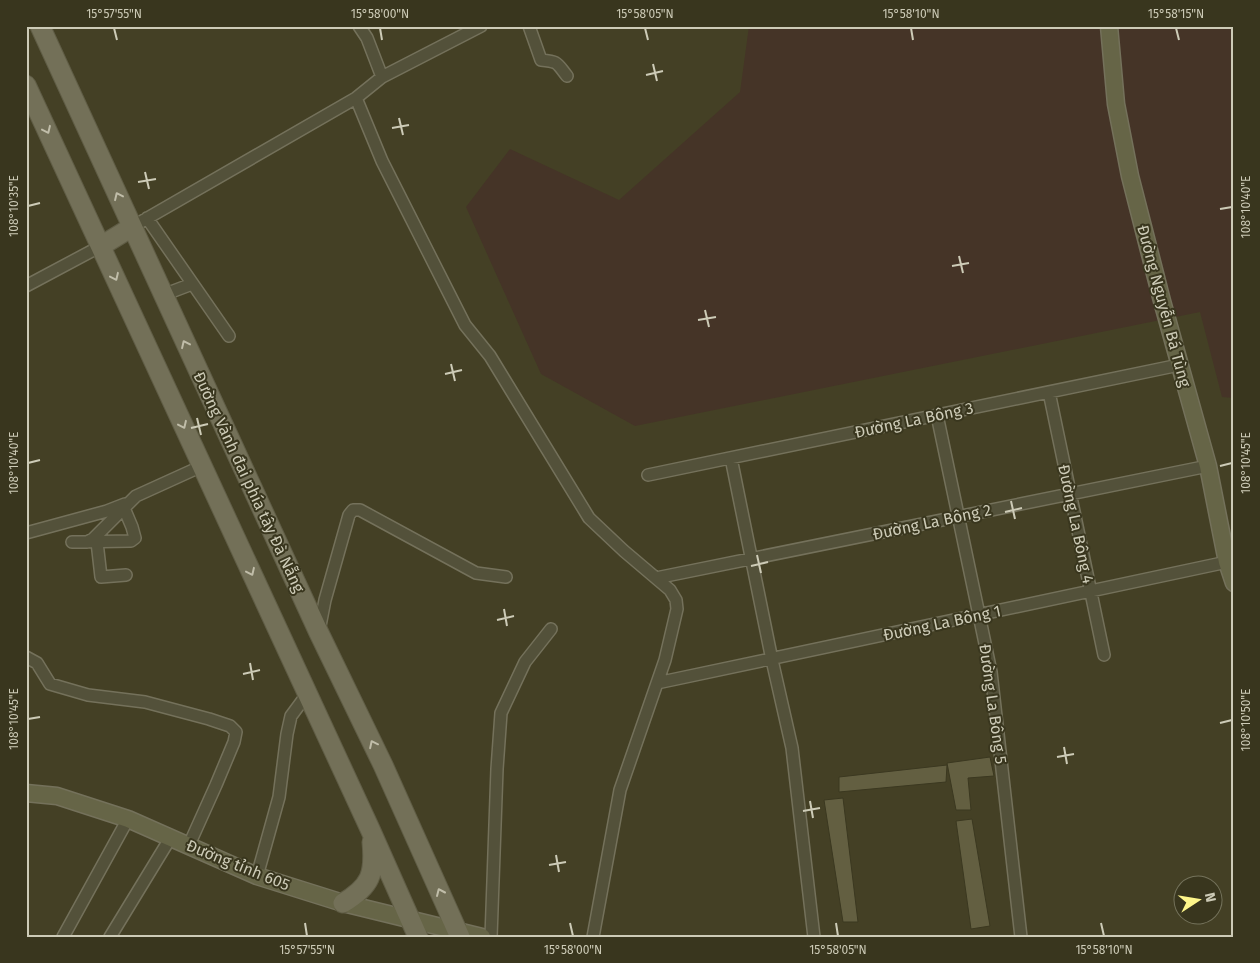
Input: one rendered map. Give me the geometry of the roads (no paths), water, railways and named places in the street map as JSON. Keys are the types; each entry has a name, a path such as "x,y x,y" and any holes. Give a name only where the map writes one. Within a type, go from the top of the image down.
{"main road":[{"name":"Đường Vành đai phía tây Đà Nẵng","path":"40,26 140,222 163,295 319,633 383,765 458,933"},
{"name":"Đường Nguyễn Bá Tùng","path":"1109,26 1116,104 1130,176 1208,466 1227,562 1234,583"},
{"path":"26,85 308,693 415,929"},
{"path":"101,246 140,222"},
{"name":"Đường tỉnh 605","path":"26,793 57,796 128,819 258,876 343,903 415,929 482,937"},
{"path":"343,903 356,896 366,886 370,876 374,862 370,829"}],"street":[{"path":"359,26 367,38 382,77"},
{"path":"229,336 192,284 140,222 356,98 382,77 481,26"},
{"path":"529,26 541,60 556,62 567,76"},
{"path":"356,98 382,161 465,325 490,356 589,518 624,552 670,590 677,604 665,660 620,790 593,937"},
{"path":"26,286 101,246"},
{"path":"163,295 192,284"},
{"name":"Đường La Bông 3","path":"648,475 1180,365"},
{"name":"Đường La Bông 4","path":"1049,392 1104,655"},
{"name":"Đường La Bông 5","path":"937,416 991,672 1021,937"},
{"path":"731,458 792,748 814,937"},
{"path":"126,576 101,577 92,542 93,539 136,496 202,466"},
{"name":"Đường La Bông 2","path":"656,578 1208,466"},
{"path":"26,533 127,506"},
{"path":"72,542 131,541 135,538 127,506"},
{"path":"319,633 325,600 349,515 353,510 360,510 476,573 506,577"},
{"name":"Đường La Bông 1","path":"657,683 1227,562"},
{"path":"491,937 501,713 524,662 551,629"},
{"path":"26,657 37,663 50,684 88,695 145,702 230,726 236,732 234,742 189,845"},
{"path":"258,876 279,797 290,716 308,693"},
{"path":"62,937 128,819"},
{"path":"110,937 171,837"}]}
